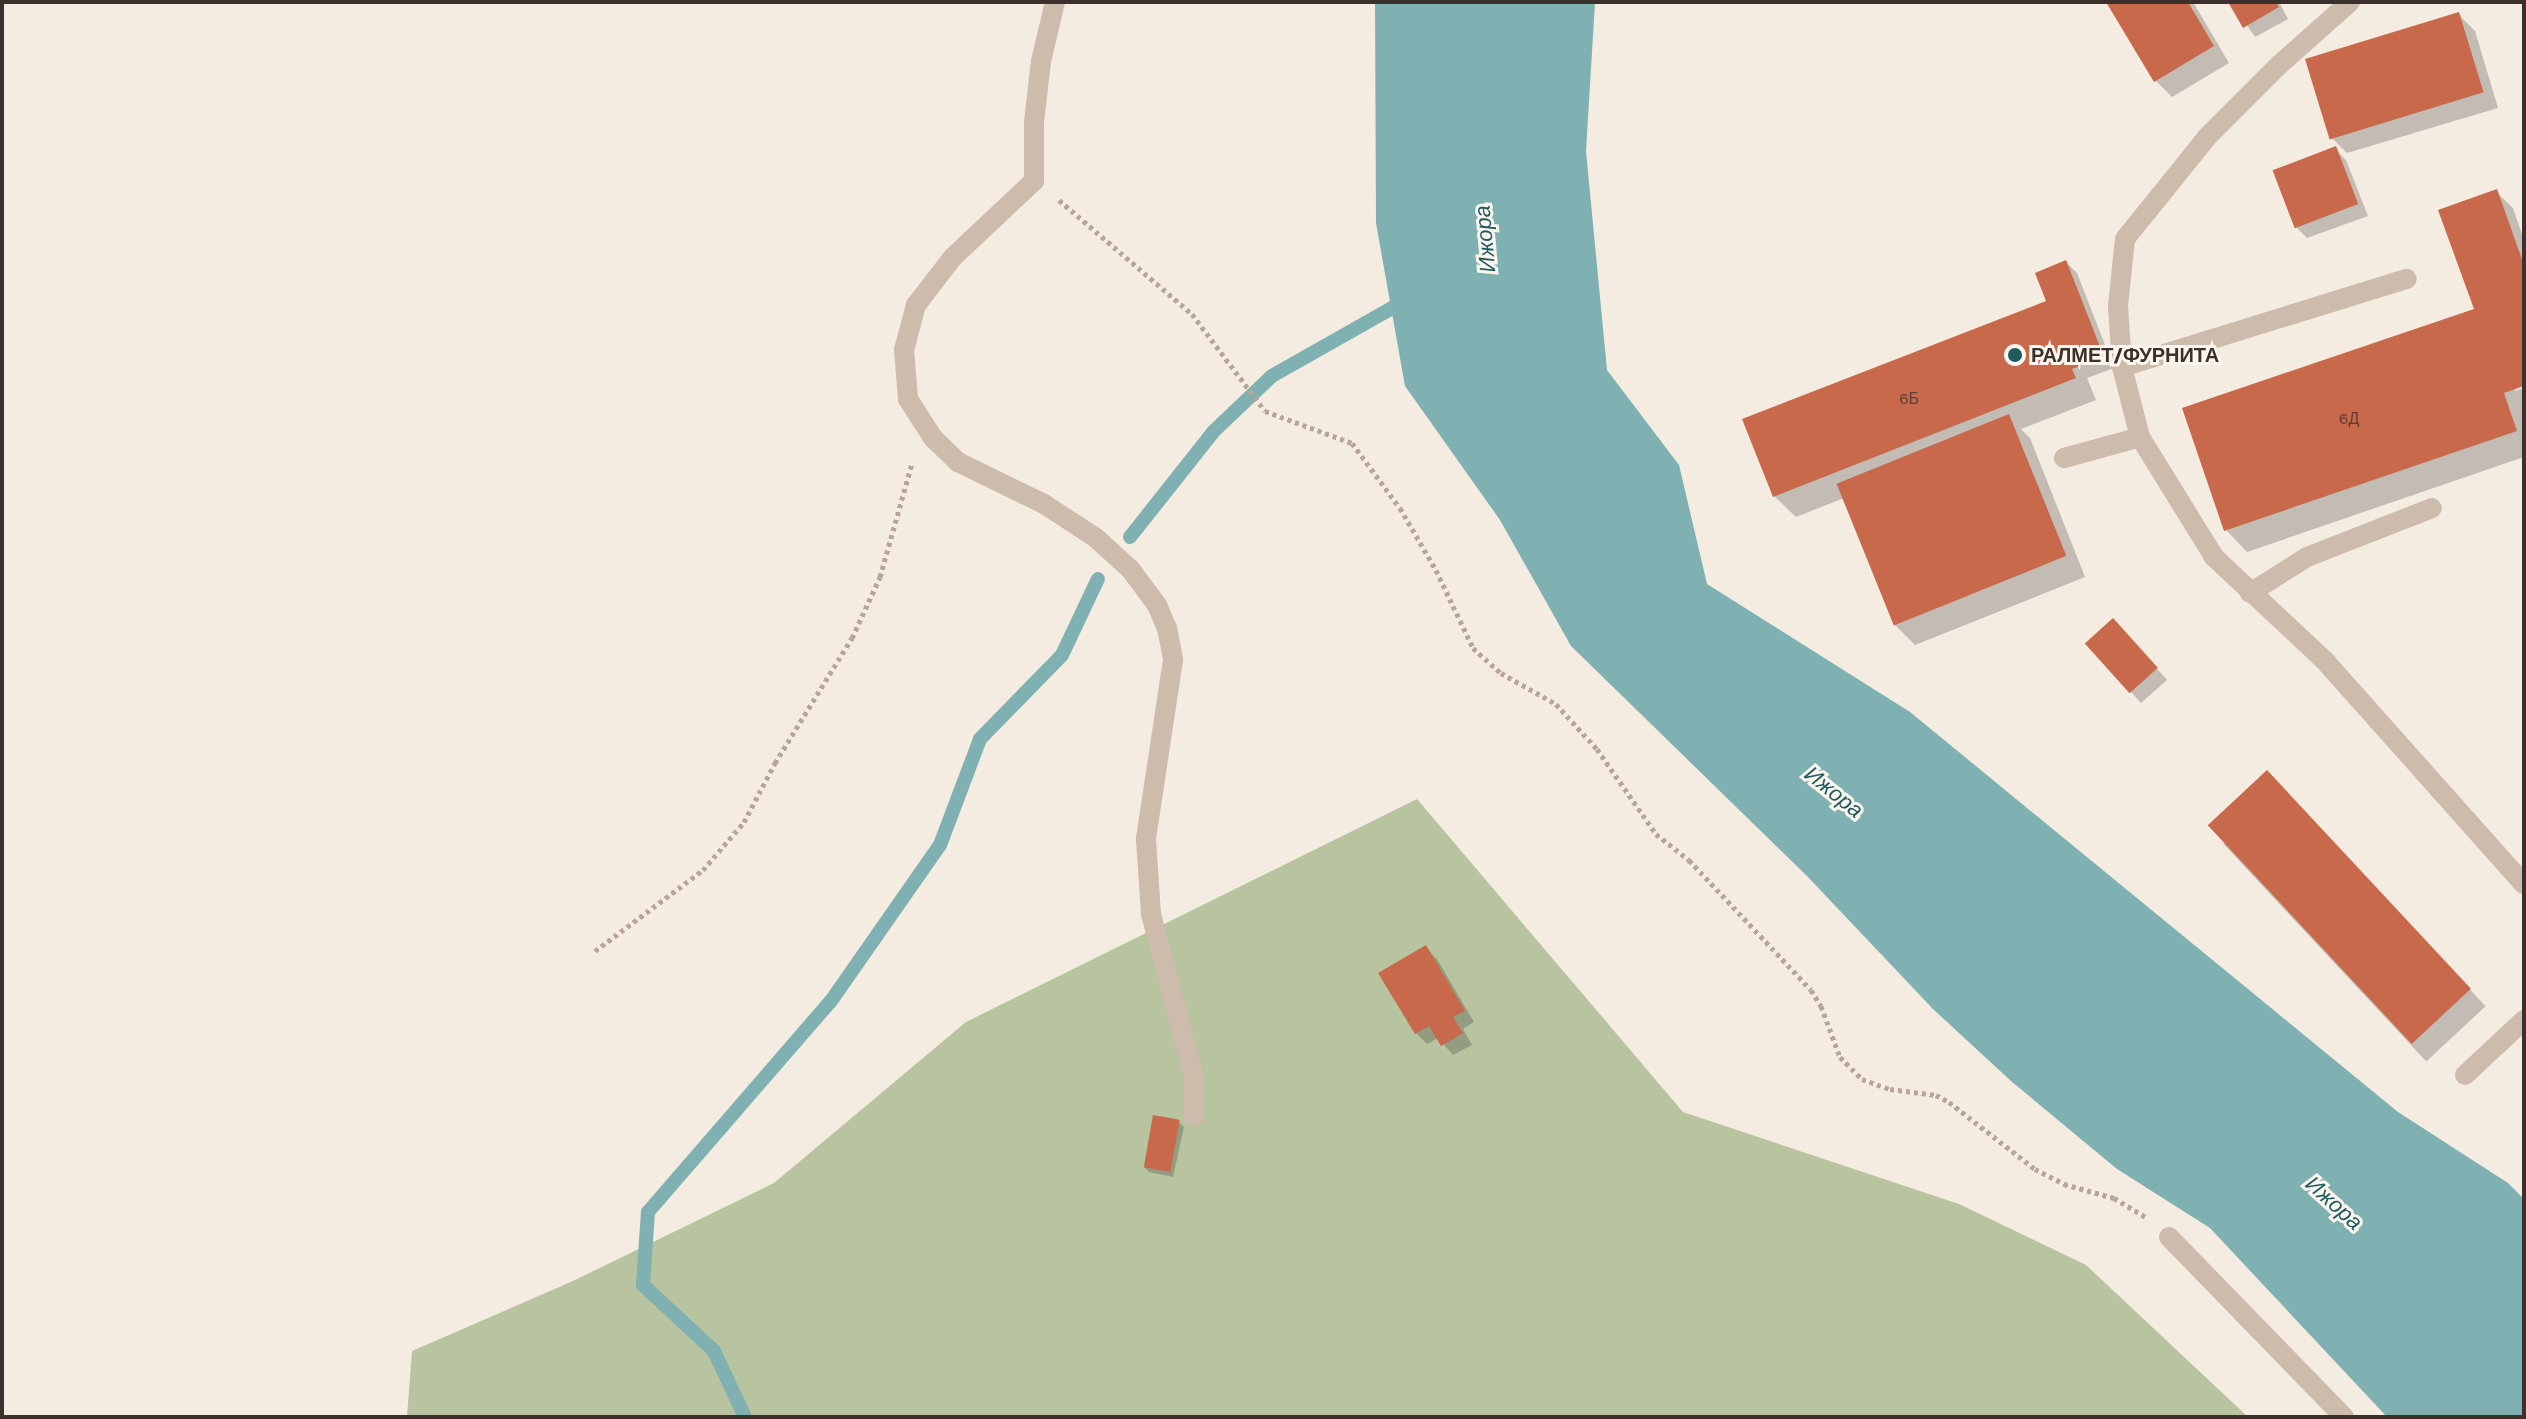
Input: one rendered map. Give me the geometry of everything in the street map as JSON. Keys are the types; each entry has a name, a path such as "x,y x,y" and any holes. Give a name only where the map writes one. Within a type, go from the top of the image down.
{"lane":[{"path":"1055,2 1041,61 1034,122 1034,181 953,257 916,305 904,350 908,399 933,438 958,462 1044,504 1096,538 1131,570 1157,605 1167,628 1173,660 1146,839 1151,914 1193,1073 1194,1116"},
{"path":"2350,2 2279,65 2208,136 2125,239 2118,306 2122,367 2140,437 2214,557 2325,661 2524,884"},
{"path":"2122,367 2407,279"},
{"path":"2064,458 2140,437"},
{"path":"2250,593 2307,557 2432,508"},
{"path":"2465,1075 2524,1020"},
{"path":"2169,1237 2344,1417"}],"path":[{"path":"1034,181 1192,314 1265,411 1352,443 1400,508 1436,570 1473,648 1501,673 1556,704 1597,749 1656,834 1689,860 1811,990 1821,1006 1840,1057 1862,1079 1890,1089 1936,1095 2035,1169 2064,1184 2114,1198 2141,1213 2169,1237"},
{"path":"595,951 703,870 744,822 775,763 852,638 880,577 924,423"}],"green space":[{"path":"1417,799 1683,1112 1959,1204 2086,1265 2248,1417 407,1417 412,1351 573,1281 774,1183 966,1022"}],"water":[{"name":"Ижора","path":"1375,2 1595,2 1586,151 1607,370 1679,465 1707,584 1910,712 2398,1112 2508,1183 2524,1199 2524,1417 2387,1417 2210,1228 2117,1169 2011,1081 1933,1009 1807,876 1571,646 1500,520 1405,386 1376,223"}],"building":[{"path":"2106,2 2188,2 2214,46 2154,82"},
{"path":"2228,2 2276,2 2279,7 2243,28"},
{"path":"2459,12 2484,92 2330,139 2305,59"},
{"path":"2336,146 2358,204 2295,228 2273,170"},
{"path":"2497,189 2524,265 2524,386 2504,393 2517,431 2224,531 2182,408 2474,309 2438,210"},
{"path":"2066,260 2104,357 2072,369 2076,378 1773,497 1742,419 2046,301 2035,273"},
{"path":"2009,414 2066,556 1894,626 1837,484"},
{"path":"2113,618 2158,668 2130,693 2085,643"},
{"path":"2267,770 2471,989 2412,1044 2208,825"},
{"path":"1426,945 1465,1011 1453,1017 1463,1033 1441,1046 1429,1026 1415,1034 1378,973"},
{"path":"1153,1115 1180,1120 1170,1172 1144,1167"}],"waterway":[{"path":"1130,537 1214,431 1272,376 1408,299"},
{"path":"745,1417 714,1351 643,1285 648,1212 831,1001 940,845 980,739 1062,655 1098,579"}],"place":[{"name":"РАЛМЕТ/ФУРНИТА","path":"2015,355"}]}
